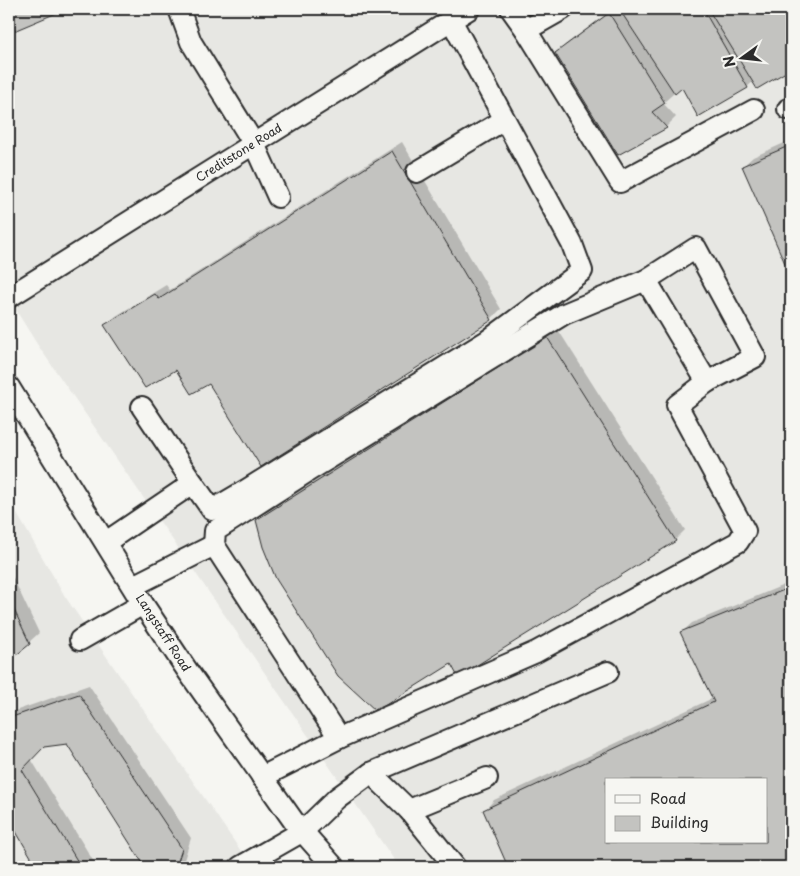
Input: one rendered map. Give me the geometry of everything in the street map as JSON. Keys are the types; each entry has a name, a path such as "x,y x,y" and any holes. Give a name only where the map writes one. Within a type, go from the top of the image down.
{"street":[{"path":"179,9 191,42 254,144 278,197"},
{"name":"Creditstone Road","path":"9,297 469,9"},
{"path":"511,9 620,182 754,110"},
{"path":"526,30 563,9"},
{"path":"142,406 212,510 487,340 582,271 572,244 451,20"},
{"path":"417,172 504,120"},
{"path":"262,777 339,738 536,652 738,542 745,531 677,405 707,382 755,357 696,248 646,280 564,314 335,454 215,531 214,545 339,738"},
{"path":"646,280 707,382"},
{"name":"Langstaff Road","path":"9,386 143,604 262,777 303,831 334,867"},
{"path":"106,542 193,483"},
{"path":"133,586 214,545"},
{"path":"80,640 143,604"},
{"path":"240,867 303,831 337,798 371,773 608,672"},
{"path":"371,773 408,810 455,867"},
{"path":"408,810 487,778"}],"shaded area":[{"path":"9,9 791,9 791,867 399,867 37,344 9,299"},
{"path":"9,500 66,598 252,867 9,867"}],"building":[{"path":"9,9 66,9 9,33"},
{"path":"632,9 703,9 748,88 698,117 682,88 675,94 623,15"},
{"path":"708,9 791,9 791,69 757,89"},
{"path":"609,13 665,103 652,112 667,128 618,155 555,53"},
{"path":"791,145 791,277 742,166"},
{"path":"392,151 492,320 261,467 209,384 191,394 176,370 145,388 104,325 155,294 159,299"},
{"path":"547,337 676,541 458,677 451,664 376,711 338,676 276,579 263,547 256,520"},
{"path":"784,590 791,601 791,864 783,867 508,867 483,810 714,702 680,632"},
{"path":"9,599 30,644 9,661"},
{"path":"79,694 182,849 176,867 145,867 67,744 44,747 22,770 81,867 37,867 9,820 9,718"}]}
